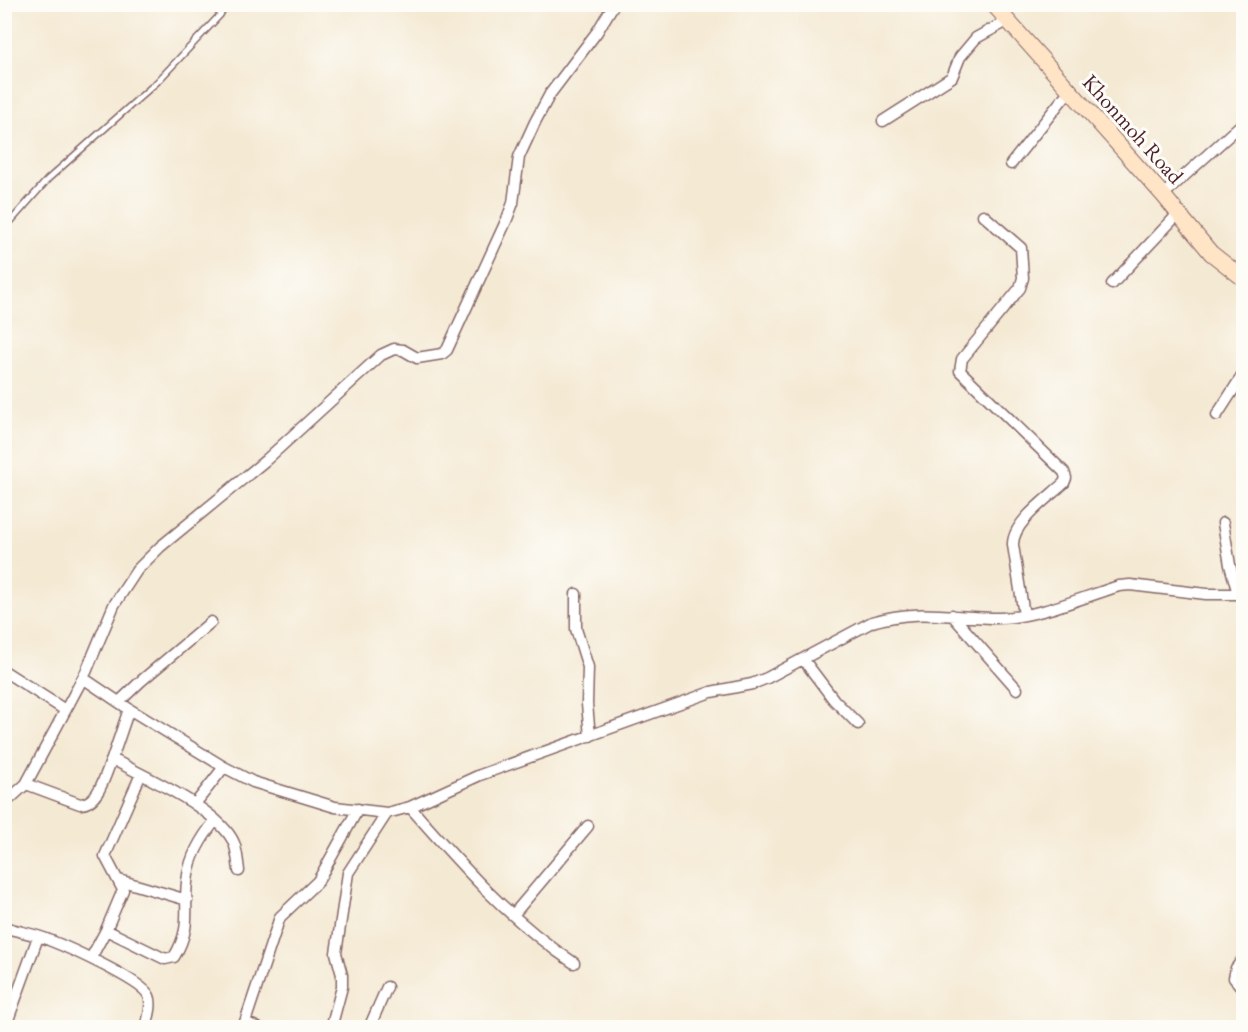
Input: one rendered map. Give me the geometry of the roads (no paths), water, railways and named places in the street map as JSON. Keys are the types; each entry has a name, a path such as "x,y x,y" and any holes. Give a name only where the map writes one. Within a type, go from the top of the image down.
{"main road":[{"name":"Khonmoh Road","path":"993,4 1212,253 1244,279"}],"street":[{"path":"4,804 27,784 83,678 114,605 137,570 160,548 266,460 381,355 399,349 420,358 442,354 447,350 507,219 513,203 519,158 535,122 550,94 597,32 614,4"},
{"path":"883,121 952,77 960,57 976,38 1007,21"},
{"path":"1011,164 1069,92"},
{"path":"1163,195 1244,122"},
{"path":"1112,284 1178,214"},
{"path":"983,215 1021,248 1022,282 1020,288 962,359 960,371 1064,472 1066,478 1064,483 1020,524 1014,534 1013,545 1024,615"},
{"path":"1218,415 1244,373"},
{"path":"83,678 129,709 253,782 335,807 387,813 410,807 480,775 711,692 752,684 872,622 909,614 1001,618 1024,615 1119,586 1130,585 1206,594 1241,594 1230,565 1223,523"},
{"path":"576,594 576,629 588,667 587,704 590,736"},
{"path":"952,615 1017,689"},
{"path":"119,702 212,622"},
{"path":"803,659 834,700 858,724"},
{"path":"4,671 65,710"},
{"path":"27,784 80,804 85,804 95,797 112,759 129,709"},
{"path":"112,759 195,804 215,821 232,840 239,871"},
{"path":"195,804 224,767"},
{"path":"91,958 123,894 123,887 107,862 105,852 141,774"},
{"path":"410,807 483,888 551,948 574,963"},
{"path":"258,1028 244,1025 280,917 318,881 358,809"},
{"path":"331,1028 342,987 342,975 336,953 348,873 387,813"},
{"path":"106,930 169,959 175,955 186,931 188,872 203,836 215,821"},
{"path":"513,915 588,826"},
{"path":"119,880 187,900"},
{"path":"4,927 38,937 91,958 143,988 148,993 151,1006 146,1028"},
{"path":"6,1028 38,937"},
{"path":"1244,958 1236,968 1234,978 1244,990"},
{"path":"369,1028 387,987"}],"lane":[{"path":"4,229 64,163 157,82 220,15 226,4"}]}
